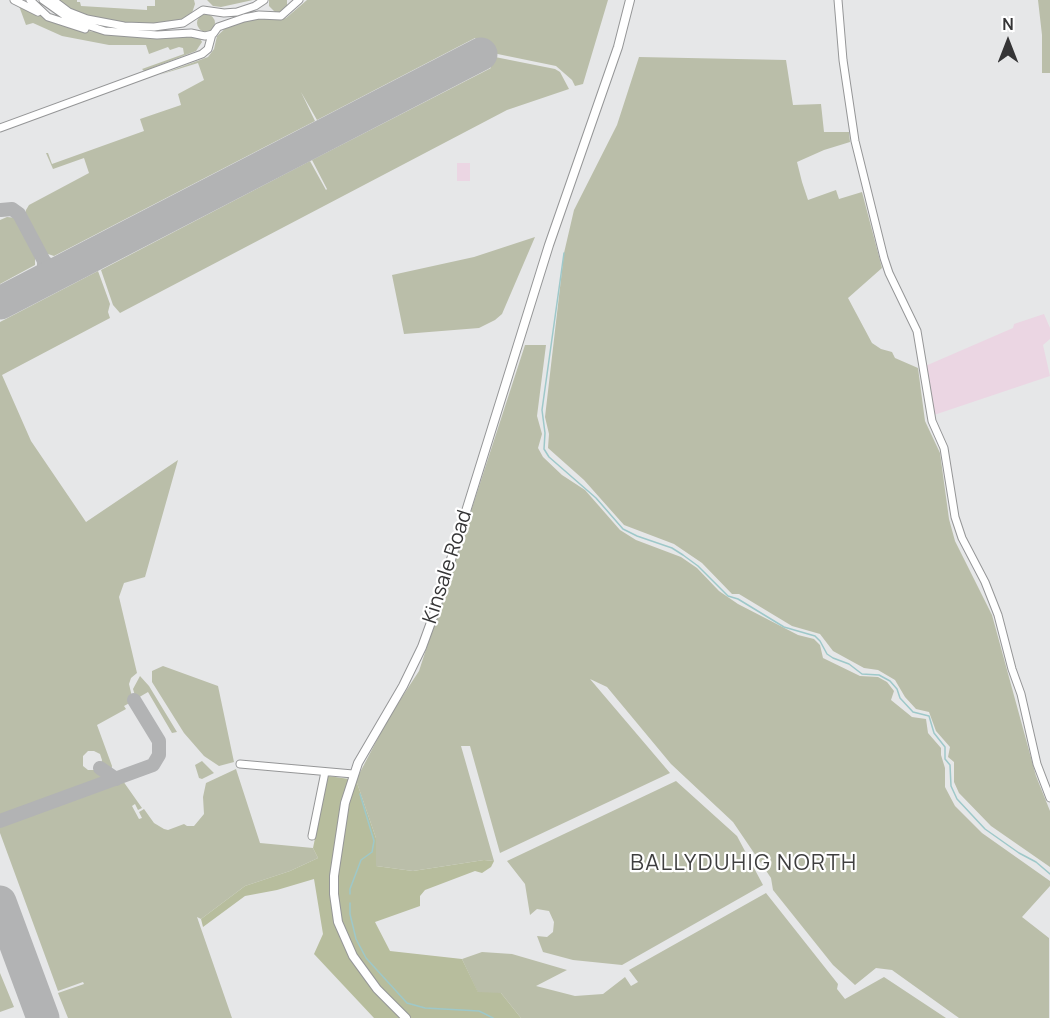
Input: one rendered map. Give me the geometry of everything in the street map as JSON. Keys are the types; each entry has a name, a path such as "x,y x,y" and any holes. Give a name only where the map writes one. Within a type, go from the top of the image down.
{"main road":[{"name":"Kinsale Road","path":"406,1018 377,989 353,956 342,932 335,908 334,876 345,803 353,774 403,686 429,629 549,245 621,38 628,0"}],"street":[{"path":"14,0 72,27 157,35 191,33 207,37"},
{"path":"30,0 48,17"},
{"path":"43,0 71,20 105,31"},
{"path":"53,0 81,18 124,26 154,27 175,26 189,21 203,10 239,11 259,5 265,0"},
{"path":"265,0 266,10 272,15"},
{"path":"288,11 290,0"},
{"path":"0,128 202,54 207,49 207,37 218,27 244,18 281,16 299,0"},
{"path":"838,0 843,60 855,141 884,258 917,331 932,421 944,448 955,517 962,538 992,598 1021,694 1033,750 1050,798"},
{"path":"214,12 219,19 218,27"},
{"path":"194,16 194,28 207,37"},
{"path":"240,764 353,774"},
{"path":"312,836 324,772"}],"shaded area":[{"path":"457,163 470,163 470,181 457,181"},
{"path":"1044,314 1050,328 1050,339 1043,345 1050,376 931,416 923,367 1013,328 1014,324"}],"green space":[{"path":"58,0 77,0 81,6 147,10 147,6 155,6 155,0 194,0 195,4 191,16 182,20 165,24 129,24 74,12"},
{"path":"207,0 253,0 221,7 213,6"},
{"path":"269,0 287,0 287,6 281,12 275,12 269,6"},
{"path":"307,0 608,0 583,84 575,86 572,80 556,66 483,51 475,38 317,120 301,92 315,121 54,256 45,253 25,214 26,210 29,205 89,173 84,158 53,169 46,153 52,164 144,131 140,119 181,105 178,94 204,80 198,63 159,75 208,57 214,49 217,36 229,25 263,18 280,20 286,18"},
{"path":"1038,0 1050,0 1050,73 1042,73 1042,35"},
{"path":"19,6 79,30 142,37 193,37 200,38 202,42 196,51 144,71 142,69 184,54 183,48 170,50 168,47 149,54 146,45 109,45 62,36 33,23 26,25"},
{"path":"202,14 210,14 215,19 213,30 202,32 197,27 197,19"},
{"path":"485,55 555,69 560,72 569,89 507,110 120,313 113,305 101,270 310,161 326,190 312,160 491,68"},
{"path":"639,57 786,60 793,105 821,104 824,132 849,132 850,142 797,162 802,182 808,200 836,190 839,199 862,192 882,268 848,298 872,343 892,352 895,358 918,368 925,421 940,453 949,519 955,541 992,615 1036,776 1050,811 1050,867 991,826 959,793 954,782 954,762 948,757 950,747 936,731 929,712 916,709 905,697 895,680 878,670 864,668 833,651 820,634 792,626 739,594 732,594 702,563 674,544 624,525 584,480 548,448 549,434 545,417 564,253 574,210 617,125"},
{"path":"7,217 17,218 35,256 35,265 0,284 0,220"},
{"path":"535,237 502,314 495,320 479,328 404,334 392,275 474,257"},
{"path":"98,271 110,304 108,312 110,318 2,375 31,441 86,522 178,460 145,577 124,583 119,597 137,673 131,678 129,684 133,701 124,706 126,709 97,725 112,766 111,773 101,765 100,754 88,751 83,756 83,766 88,770 100,770 108,776 106,779 0,817 0,322"},
{"path":"525,345 546,345 537,416 542,434 538,448 543,457 562,475 585,490 620,530 636,540 681,557 697,568 719,591 738,604 798,635 814,639 820,645 823,658 860,676 878,677 887,682 894,691 891,700 912,717 926,719 928,733 941,748 945,768 945,787 955,806 982,833 1050,881 1050,886 1022,917 1049,938 1049,1018 959,1018 892,970 876,968 855,985 833,965 773,890 771,878 733,822 671,764 607,687 590,679 670,773 500,853 470,746 461,746 494,861 484,860 413,871 376,866 376,838 356,780 389,717 419,671"},
{"path":"163,666 218,686 234,762 219,766 204,756 184,733 152,682 152,671"},
{"path":"140,676 149,686 177,732 172,733 148,692 136,699 133,689"},
{"path":"202,761 214,773 202,779 199,778 195,765"},
{"path":"236,769 260,843 313,848 318,858 290,871 245,886 201,919 197,917 232,1018 68,1018 58,993 84,984 83,982 58,991 0,833 0,826 123,781 142,808 138,810 135,804 132,806 139,819 142,818 139,812 144,809 154,823 164,829 168,830 184,824 194,826 204,814 203,797 206,783"},
{"path":"328,776 356,780 376,838 376,866 413,871 484,860 494,861 491,867 482,873 475,871 425,890 420,896 420,906 375,922 390,951 462,959 478,992 501,993 521,1018 374,1018 314,954 323,934 314,879 277,890 245,896 203,927 201,919 245,886 290,871 318,858 313,848"},
{"path":"676,781 737,836 763,885 622,965 573,960 543,952 537,936 547,937 553,932 554,922 549,911 537,909 530,915 525,884 507,861"},
{"path":"766,893 838,984 837,989 845,999 884,977 946,1018 521,1018 501,993 478,993 462,959 482,952 512,954 567,970 536,986 575,996 603,994 625,977 631,986 638,982 629,970"},
{"path":"0,973 14,1007 0,1012"}],"waterway":[{"path":"564,253 542,410 545,433 544,449 549,457 596,498 623,529 672,548 698,566 728,596 738,599 784,627 815,636 827,654 833,658 849,664 862,674 879,675 890,681 897,689 900,698 913,712 929,716 934,733 945,747 945,759 950,765 951,786 957,799 985,829 1036,862 1050,874"},
{"path":"350,894 361,860 372,852 374,841 360,794"},
{"path":"350,903 350,914 356,939 366,958 407,1003 425,1008 479,1011 493,1018"}],"taxiway":[{"path":"1,210 12,209 19,214 48,265 57,269 69,267"},
{"path":"36,284 44,273 44,261"},
{"path":"0,821 153,765 159,755 159,741 134,700"},
{"path":"100,768 116,779"}],"runway":[{"path":"0,303 481,54"},
{"path":"0,902 43,1018"}],"district":[{"name":"BALLYDUHIG NORTH","path":"744,864"}]}
